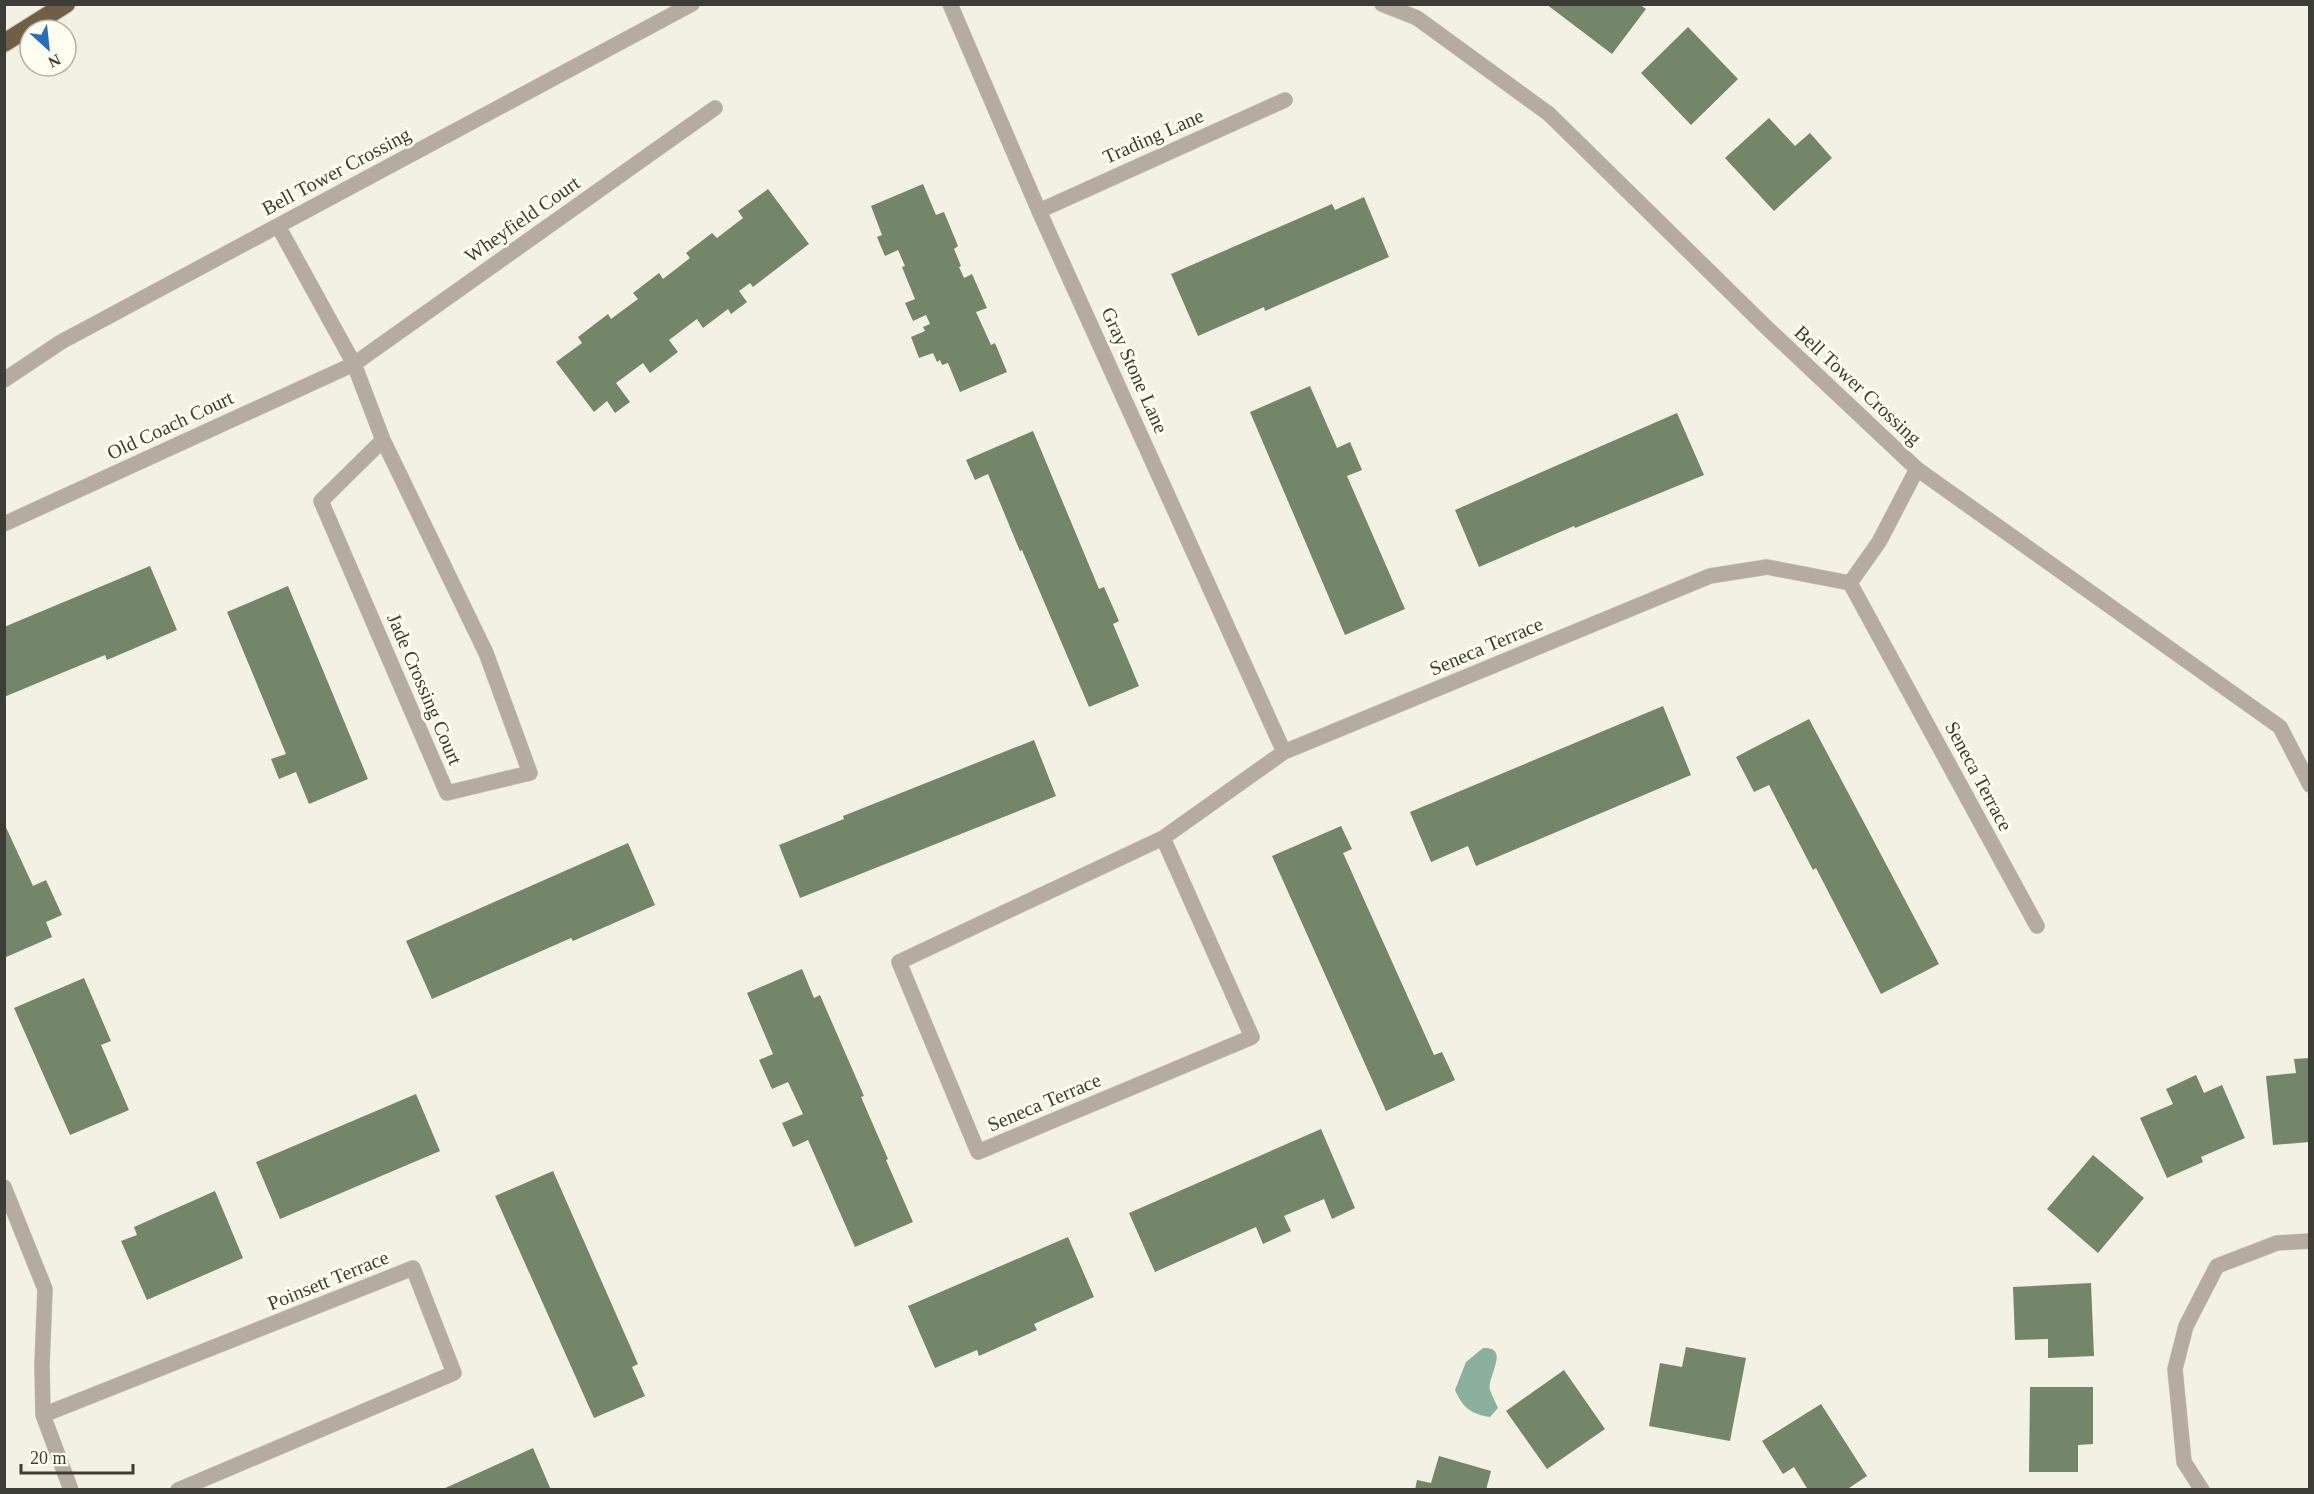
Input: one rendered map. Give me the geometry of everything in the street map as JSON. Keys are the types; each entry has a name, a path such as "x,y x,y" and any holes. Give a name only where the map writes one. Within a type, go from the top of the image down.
{"highway":[{"path":"4,43 66,4"}],"street":[{"name":"Bell Tower Crossing","path":"4,380 61,342 692,4"},
{"name":"Gray Stone Lane","path":"950,4 1039,211 1284,752"},
{"name":"Bell Tower Crossing","path":"1382,4 1416,18 1549,114 1766,327 1917,469 2280,727 2310,785"},
{"name":"Trading Lane","path":"1039,211 1285,100"},
{"name":"Wheyfield Court","path":"354,364 715,108"},
{"name":"Jade Crossing Court","path":"278,226 354,364 384,440 486,653 530,773 447,793 442,782 321,501 384,440"},
{"name":"Old Coach Court","path":"4,524 354,364"},
{"path":"1850,583 1879,542 1917,469"},
{"name":"Seneca Terrace","path":"1163,838 1252,1037 978,1152 899,962 1163,838 1284,752 1710,576 1767,567 1850,583 2037,926"},
{"path":"4,1187 45,1289 43,1415 71,1490"},
{"path":"2202,1490 2184,1462 2175,1370 2186,1326 2217,1266 2277,1243 2310,1241"},
{"name":"Poinsett Terrace","path":"43,1415 414,1268 454,1373 178,1490"}],"shaded area":[{"path":"1483,1348 1491,1349 1497,1357 1490,1390 1498,1408 1490,1417 1468,1409 1455,1390 1466,1362"}],"building":[{"path":"1546,4 1639,4 1646,9 1612,54"},
{"path":"1688,27 1738,79 1691,125 1641,73"},
{"path":"1769,118 1795,146 1810,133 1832,158 1774,211 1725,158"},
{"path":"923,184 936,215 944,212 958,246 954,249 964,278 972,274 987,308 976,312 991,345 995,343 1007,372 960,392 948,363 942,365 940,360 937,362 933,353 919,358 911,337 925,331 923,327 930,324 926,315 913,321 905,303 915,299 902,267 905,266 898,250 885,256 877,237 882,235 871,206"},
{"path":"768,189 809,244 753,287 750,283 739,291 747,302 731,314 728,309 703,328 697,319 669,340 678,352 650,373 643,363 616,383 630,402 615,413 607,401 594,412 556,362 582,343 578,337 608,314 611,319 638,299 633,293 659,273 663,279 690,258 686,253 712,233 717,238 743,218 738,211"},
{"path":"1364,197 1389,257 1265,311 1264,307 1198,336 1171,274 1332,204 1335,210"},
{"path":"1310,386 1337,448 1350,442 1362,470 1347,476 1405,609 1345,635 1250,412"},
{"path":"1677,413 1704,475 1575,528 1574,526 1479,567 1455,510"},
{"path":"1033,431 1099,589 1104,587 1119,621 1113,624 1139,686 1089,707 988,474 975,480 966,460"},
{"path":"150,566 177,630 107,660 105,655 4,697 4,627"},
{"path":"288,586 368,779 309,804 296,772 279,779 271,759 286,754 227,612"},
{"path":"1663,706 1691,775 1476,866 1468,846 1431,862 1410,812"},
{"path":"1809,719 1939,964 1881,994 1816,868 1813,870 1769,785 1754,792 1736,757"},
{"path":"1034,740 1056,796 800,898 779,845 844,819 843,816"},
{"path":"4,823 33,886 46,880 62,915 46,922 52,937 4,958"},
{"path":"1341,826 1352,849 1343,853 1434,1055 1442,1052 1455,1080 1386,1111 1272,856"},
{"path":"628,843 655,905 573,941 571,938 432,999 406,941"},
{"path":"802,969 814,998 820,995 864,1096 861,1097 913,1222 855,1247 808,1140 793,1147 782,1123 803,1114 788,1082 772,1089 759,1060 773,1054 747,993"},
{"path":"84,978 111,1041 101,1045 129,1110 70,1135 14,1008"},
{"path":"2310,1058 2310,1142 2273,1145 2266,1076 2296,1073 2294,1059"},
{"path":"2196,1075 2204,1093 2222,1085 2245,1138 2201,1157 2203,1162 2167,1178 2140,1118 2173,1104 2166,1089"},
{"path":"416,1094 440,1151 280,1219 256,1162"},
{"path":"1321,1129 1355,1208 1332,1219 1324,1199 1284,1216 1291,1231 1263,1244 1256,1227 1155,1272 1129,1213"},
{"path":"2093,1155 2144,1198 2098,1253 2047,1209"},
{"path":"553,1171 638,1364 632,1367 645,1396 594,1418 495,1196"},
{"path":"215,1191 243,1258 147,1300 121,1241 137,1235 134,1227"},
{"path":"1068,1237 1094,1297 1034,1324 1037,1330 979,1356 977,1350 935,1368 908,1306"},
{"path":"2091,1283 2094,1356 2048,1358 2048,1339 2015,1340 2013,1287"},
{"path":"1686,1347 1746,1358 1730,1441 1649,1426 1660,1363 1682,1367"},
{"path":"1564,1370 1605,1429 1547,1469 1506,1411"},
{"path":"2030,1387 2093,1387 2093,1444 2078,1445 2078,1472 2029,1472"},
{"path":"1821,1404 1867,1476 1846,1490 1808,1490 1794,1467 1783,1474 1762,1441"},
{"path":"533,1448 551,1490 441,1490"},
{"path":"1439,1456 1491,1471 1486,1490 1415,1490 1417,1480 1431,1483"}]}
